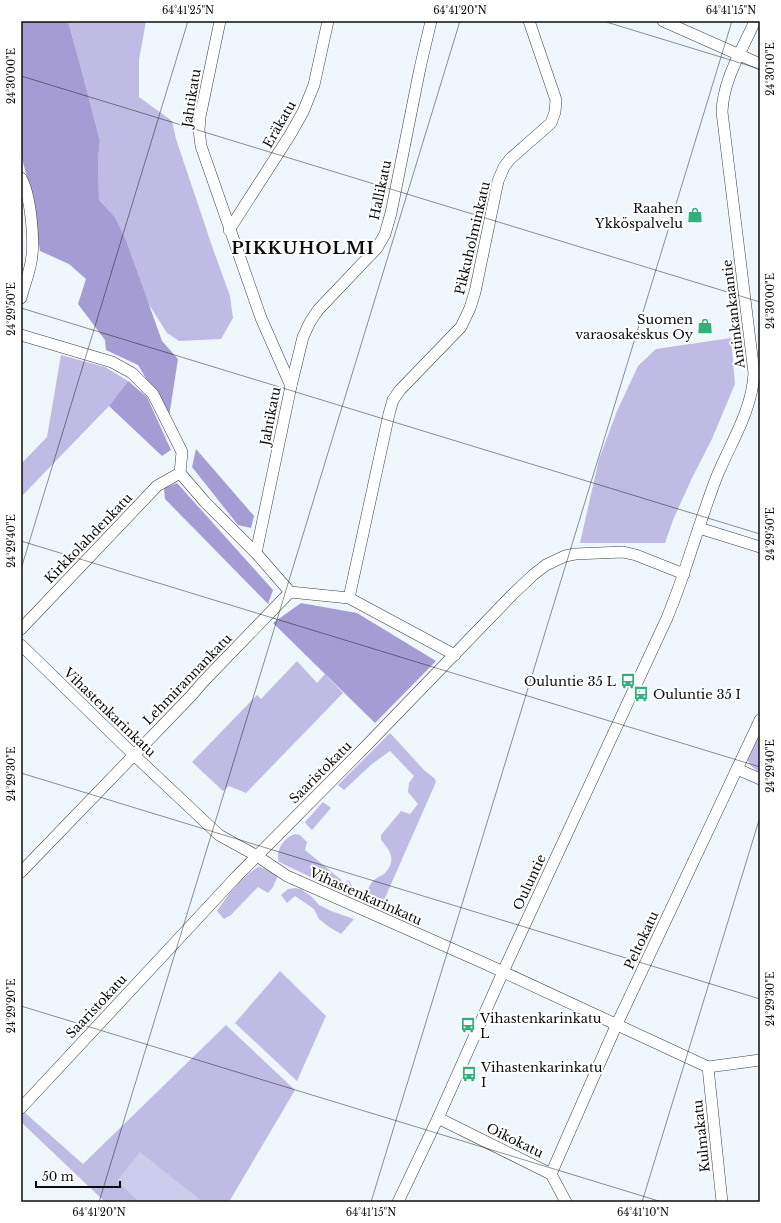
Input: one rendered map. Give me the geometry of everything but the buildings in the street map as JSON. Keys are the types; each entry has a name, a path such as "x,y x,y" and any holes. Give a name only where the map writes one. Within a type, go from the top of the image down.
{"street":[{"name":"Jahtikatu","path":"220,21 204,96 199,130 201,146 229,230 261,318 291,386 256,553"},
{"name":"Eräkatu","path":"229,230 290,136 303,112 314,85 328,21"},
{"name":"Hallikatu","path":"291,386 303,337 310,322 318,310 377,248 385,234 391,213 431,21"},
{"name":"Pikkuholminkatu","path":"349,598 393,400 400,390 461,327 470,308 475,292 498,181 504,167 510,159 551,123 555,112 556,100 529,21"},
{"path":"663,21 760,64"},
{"name":"Antinkankaantie","path":"684,574 717,477 746,414 754,387 748,314 722,112 726,86 755,21"},
{"path":"21,178 28,200 33,241 31,263 21,298"},
{"path":"21,335 112,362 132,373 153,394 182,452 180,473 205,502 256,553 290,592 349,598 455,655"},
{"name":"Kirkkolahdenkatu","path":"21,629 157,486 180,473"},
{"path":"699,528 760,547"},
{"name":"Saaristokatu","path":"21,1108 236,876 455,655 512,595 546,565 565,556 574,554 623,552 636,555 684,574"},
{"name":"Ouluntie","path":"398,1202 667,618 684,574"},
{"name":"Lehmirannankatu","path":"21,872 290,592"},
{"name":"Vihastenkarinkatu","path":"21,645 219,835 257,856 287,876 503,972 616,1026 708,1067"},
{"name":"Peltokatu","path":"551,1174 616,1026 760,720"},
{"path":"737,769 760,779"},
{"path":"708,1067 760,1060"},
{"name":"Kulmakatu","path":"708,1067 722,1202"},
{"name":"Oikokatu","path":"438,1118 551,1174 566,1202"}],"shaded area":[{"path":"21,21 68,21 100,141 98,158 99,200 115,217 126,240 162,341 178,359 169,417 138,365 106,350 105,340 78,304 86,279 69,264 40,251 30,188 21,155"},
{"path":"68,21 146,21 139,60 139,97 172,121 176,139 230,296 233,318 221,339 179,341 167,333 148,303 126,240 115,217 99,200 98,158 100,141"},
{"path":"731,338 735,384 711,441 673,520 665,543 580,543 599,459 617,411 638,366 656,349"},
{"path":"61,355 105,367 128,381 109,406 21,497 21,464 47,437"},
{"path":"128,381 147,397 171,450 162,456 109,406"},
{"path":"196,449 254,516 251,528 238,525 192,467"},
{"path":"177,483 273,590 268,604 165,499 164,488"},
{"path":"301,603 357,613 436,661 375,723 273,623"},
{"path":"297,661 317,683 325,674 343,693 246,793 229,786 223,791 192,762 257,695 261,699"},
{"path":"760,732 760,772 749,764 747,759"},
{"path":"390,733 424,770 435,779 436,782 382,906 375,907 364,903 366,893 374,880 384,874 391,864 391,855 381,840 381,835 401,811 410,814 418,804 408,792 409,783 414,776 390,751 372,764 344,790 338,785"},
{"path":"323,802 331,808 312,830 305,822"},
{"path":"295,834 300,835 307,842 305,850 345,883 348,880 354,888 351,896 279,862 278,853 281,845 287,838"},
{"path":"258,867 276,873 277,878 273,887 268,893 258,887 231,915 224,919 217,911 235,887"},
{"path":"288,889 301,889 312,897 319,905 354,919 341,934 319,919 314,909 295,896 287,903 281,895"},
{"path":"280,971 326,1016 297,1081 235,1023"},
{"path":"226,1025 295,1090 229,1202 105,1202 21,1122 21,1115 24,1112 83,1164"},
{"path":"140,1152 203,1202 139,1202 117,1181"}],"place":[{"name":"Raahen Ykköspalvelu","path":"695,215"},
{"name":"Suomen varaosakeskus Oy","path":"705,326"},
{"name":"Ouluntie 35 L","path":"628,681"},
{"name":"Ouluntie 35 I","path":"641,694"},
{"name":"Vihastenkarinkatu L","path":"468,1025"},
{"name":"Vihastenkarinkatu I","path":"469,1074"}],"district":[{"name":"PIKKUHOLMI","path":"303,248"}]}
